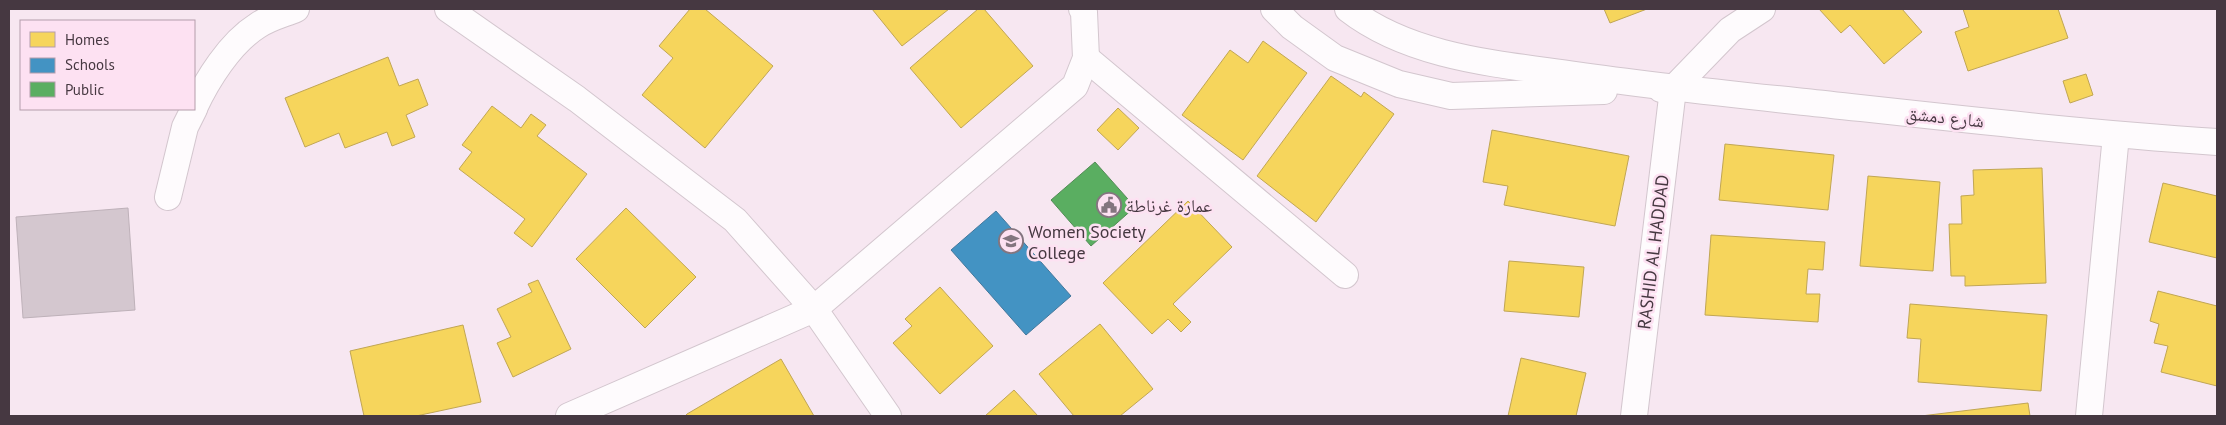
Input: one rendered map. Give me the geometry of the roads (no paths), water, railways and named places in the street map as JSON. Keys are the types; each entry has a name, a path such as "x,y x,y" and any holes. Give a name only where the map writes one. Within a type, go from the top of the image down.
{"street":[{"path":"195,107 203,87 230,51 257,26 296,9"},
{"path":"448,9 577,99 735,220 814,309 888,416"},
{"path":"569,416 814,309 1075,86 1086,58 1084,12 1082,9"},
{"path":"1274,9 1292,27 1335,58 1399,84 1451,96 1673,88 1730,30 1762,9"},
{"path":"1348,9 1368,24 1414,44 1481,61 1673,88"},
{"path":"1086,58 1345,275"},
{"name":"شارع دمشق","path":"1673,88 2116,135 2217,142"},
{"name":"RASHID AL HADDAD","path":"1634,416 1673,88"},
{"path":"168,197 185,127 194,110"},
{"path":"2089,416 2116,135"}],"place":[{"name":"عمارة غرناطة","path":"1109,205"},
{"name":"Women Society College","path":"1011,241"}]}
